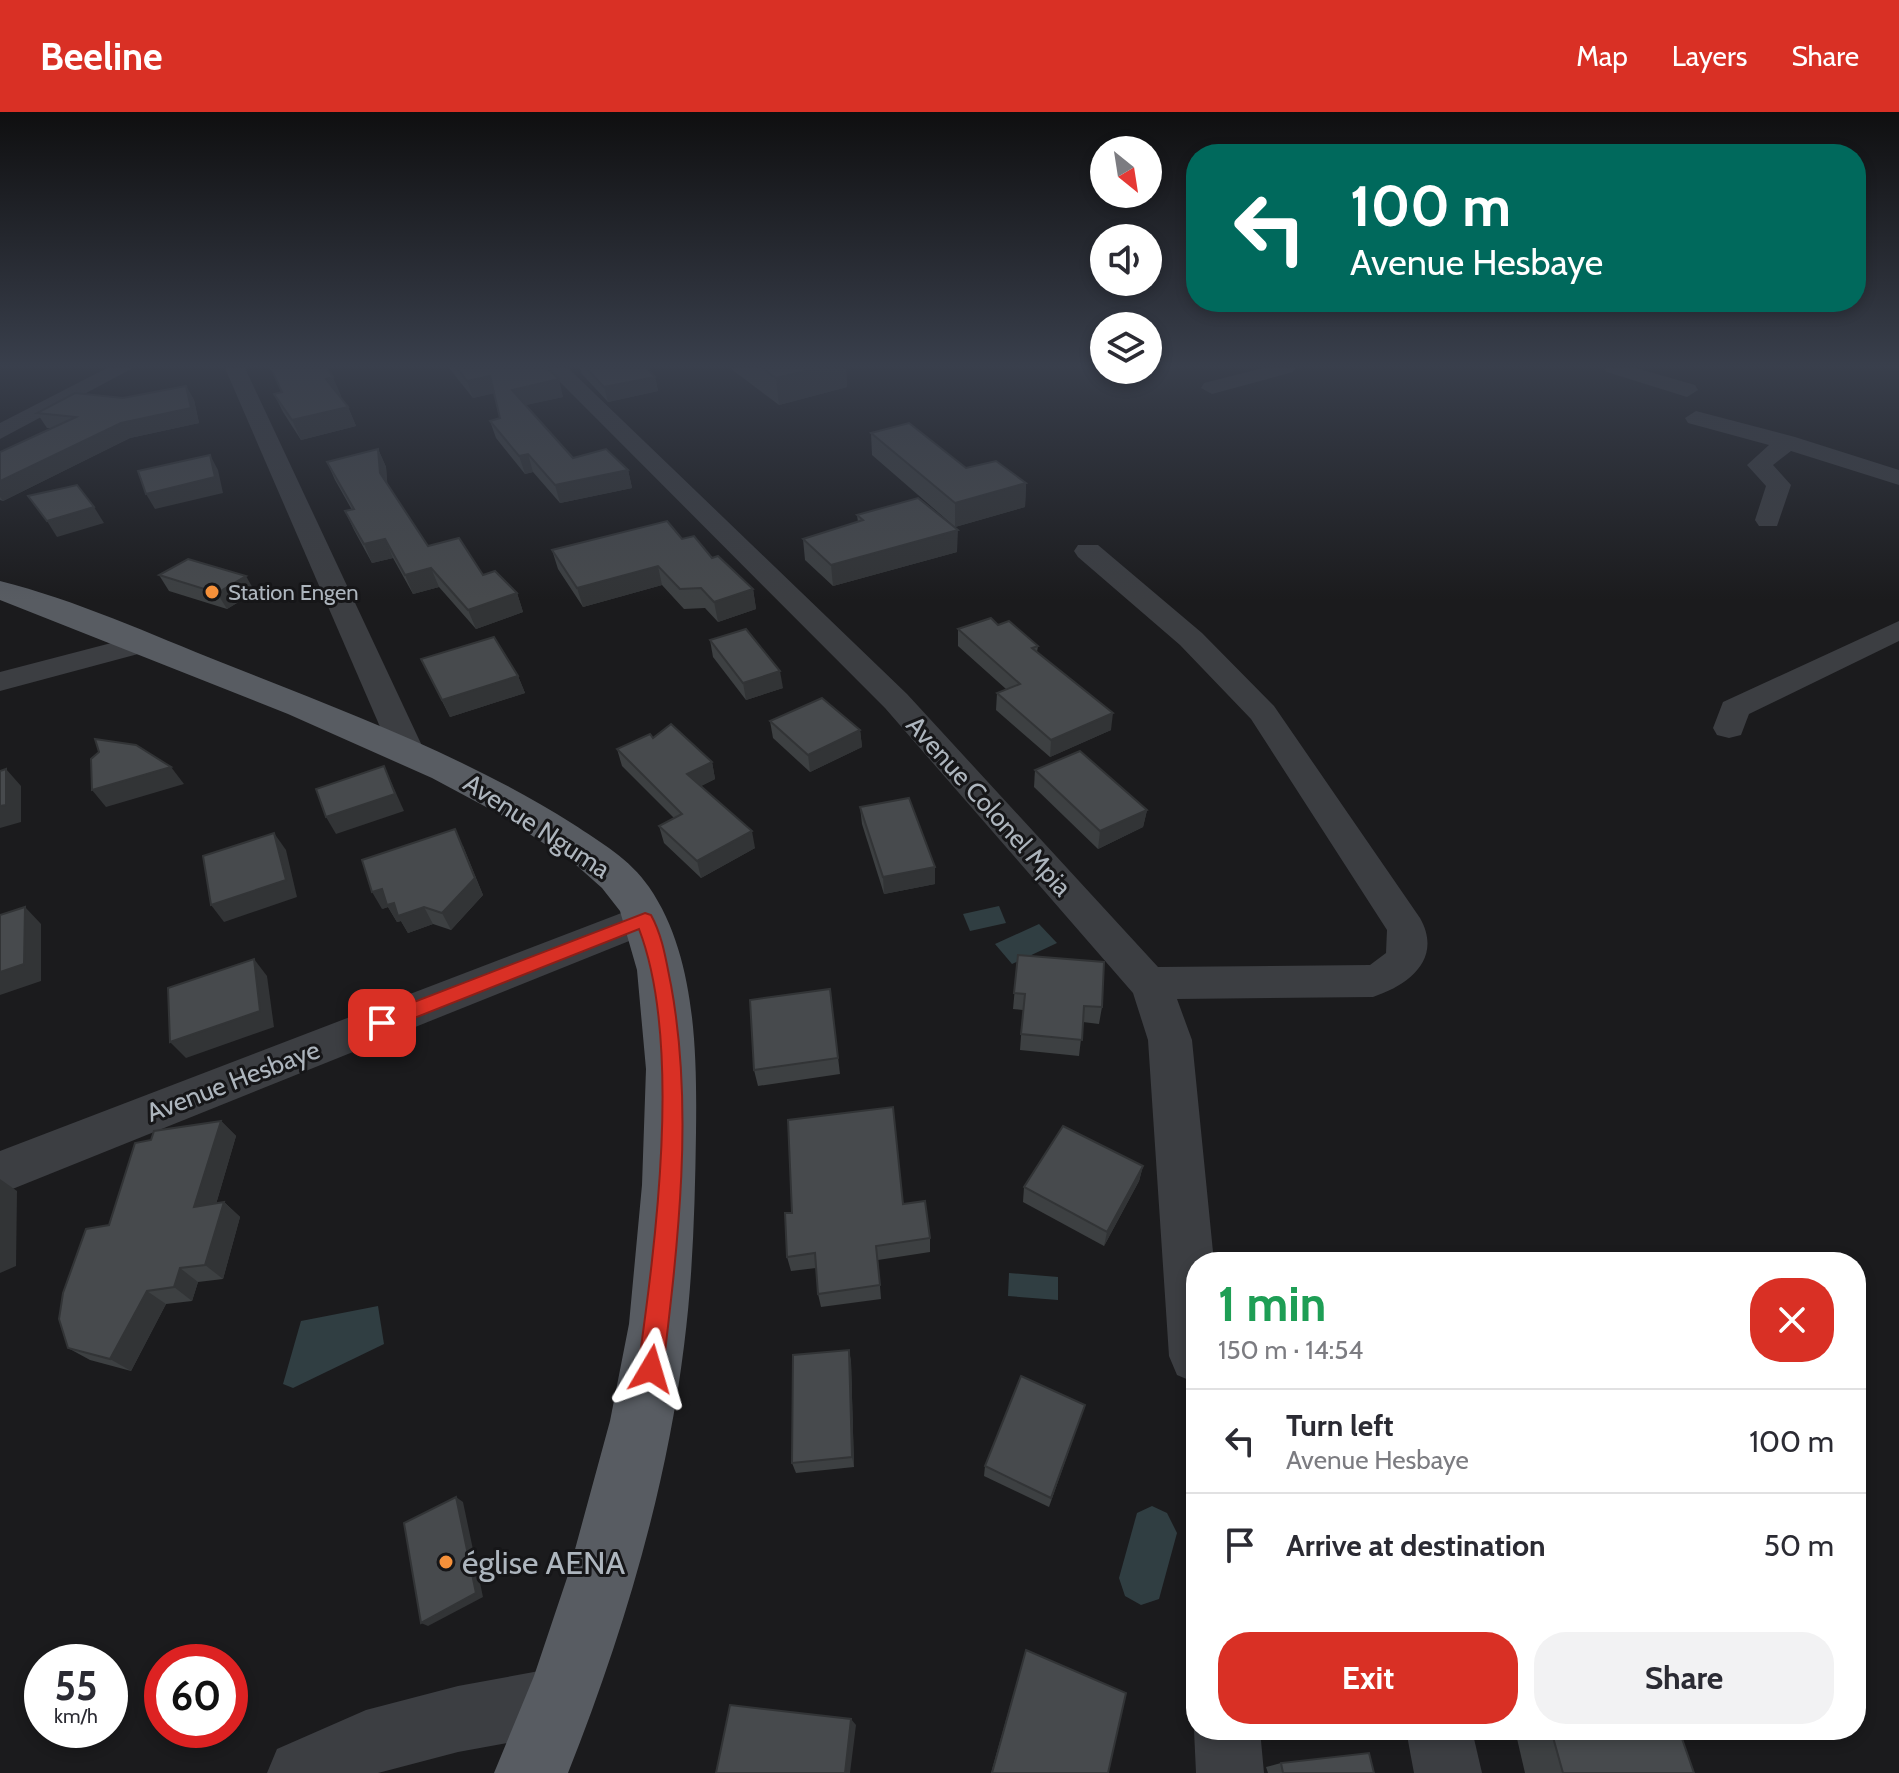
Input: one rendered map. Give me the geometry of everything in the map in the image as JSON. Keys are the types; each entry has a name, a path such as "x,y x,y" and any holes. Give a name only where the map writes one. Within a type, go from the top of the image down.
{"main road":[{"name":"Avenue Nguma","path":"0,590 64,611 343,721 442,765 577,846 626,886 645,919 653,942 669,1026 672,1106 663,1274 644,1399 612,1531 561,1700 531,1773"}],"street":[{"path":"270,446 407,750"},
{"name":"Avenue Colonel Mpia","path":"635,446 896,701 1148,983 1162,1010 1170,1040 1187,1252"},
{"path":"1768,520 1779,485 1759,465 1783,446"},
{"path":"1800,446 1893,470"},
{"path":"1088,551 1191,639 1263,713 1406,928 1409,942 1406,961 1393,974 1373,981 1148,983"},
{"path":"1729,728 1734,709 1899,630"},
{"path":"0,682 142,644"},
{"name":"Avenue Hesbaye","path":"0,1173 645,919"},
{"path":"301,1773 366,1743 458,1719 561,1700"},
{"path":"1228,1740 1230,1773"},
{"path":"1441,1740 1448,1773"}],"shaded area":[{"path":"999,906 1006,923 970,931 963,914"},
{"path":"1039,924 1057,943 1012,964 995,944"},
{"path":"1009,1273 1058,1277 1058,1300 1008,1296"},
{"path":"378,1306 384,1344 293,1388 283,1384 301,1321"},
{"path":"1152,1506 1167,1513 1177,1533 1159,1599 1141,1605 1125,1596 1119,1578 1137,1513"}],"building":[{"path":"14,446 74,446 0,481 0,452"},
{"path":"510,446 562,446 573,458 606,449 628,470 555,485 528,454 519,456"},
{"path":"886,446 938,446 966,468 996,461 1026,483 955,503"},
{"path":"378,449 380,473 428,546 459,538 483,575 495,571 517,593 468,610 431,568 405,575 385,539 364,544 345,511 354,509 327,462"},
{"path":"210,455 215,477 146,494 138,471"},
{"path":"77,485 94,507 47,521 28,496"},
{"path":"918,498 958,530 831,565 803,539 863,520 857,515"},
{"path":"667,521 682,539 694,536 712,558 718,556 753,589 714,602 701,588 680,589 658,566 577,588 552,550"},
{"path":"188,559 246,576 217,593 159,575"},
{"path":"991,618 998,625 1009,621 1038,646 1032,648 1113,713 1051,740 997,693 1020,684 958,629"},
{"path":"746,629 780,671 743,683 710,640"},
{"path":"494,637 518,676 442,700 421,659"},
{"path":"822,698 860,730 808,755 770,721"},
{"path":"671,724 712,762 687,774 752,831 697,861 659,826 682,814 617,749 650,734 653,738"},
{"path":"95,739 136,745 171,767 92,790 91,759 99,752"},
{"path":"1080,751 1147,810 1100,831 1035,770"},
{"path":"384,766 395,794 326,817 316,789"},
{"path":"6,769 6,805 0,806 0,771"},
{"path":"909,798 935,867 883,877 860,807"},
{"path":"455,829 475,878 442,913 424,907 398,916 394,903 387,905 382,889 372,892 362,860"},
{"path":"274,833 286,880 211,905 203,856"},
{"path":"25,907 24,964 0,972 0,915"},
{"path":"1018,955 1104,962 1102,1007 1084,1006 1082,1040 1021,1034 1025,994 1014,993"},
{"path":"254,959 260,1011 170,1042 168,988"},
{"path":"830,989 838,1058 754,1070 750,1000"},
{"path":"893,1107 903,1204 925,1201 930,1238 876,1246 880,1285 818,1294 815,1253 787,1257 785,1213 792,1213 788,1120"},
{"path":"221,1121 194,1207 224,1202 205,1265 180,1268 174,1287 147,1291 110,1359 68,1348 59,1319 63,1293 86,1229 109,1225 135,1143 151,1140 154,1131"},
{"path":"1063,1126 1143,1166 1107,1232 1024,1187"},
{"path":"849,1350 852,1457 792,1463 793,1355"},
{"path":"1021,1376 1085,1405 1051,1498 985,1466"},
{"name":"église AENA","path":"456,1497 476,1593 421,1623 404,1523"},
{"path":"1026,1650 1126,1693 1108,1773 992,1773"},
{"path":"730,1705 851,1719 845,1773 716,1773"},
{"path":"1554,1740 1682,1740 1694,1773 1563,1773"},
{"path":"1369,1753 1374,1773 1283,1773 1281,1763"}],"place":[{"name":"Station Engen","path":"212,592"},
{"name":"église AENA","path":"446,1562"}],"route":[{"path":"382,1023 645,919 660,971 669,1026 672,1106 663,1274 651,1369"}]}
